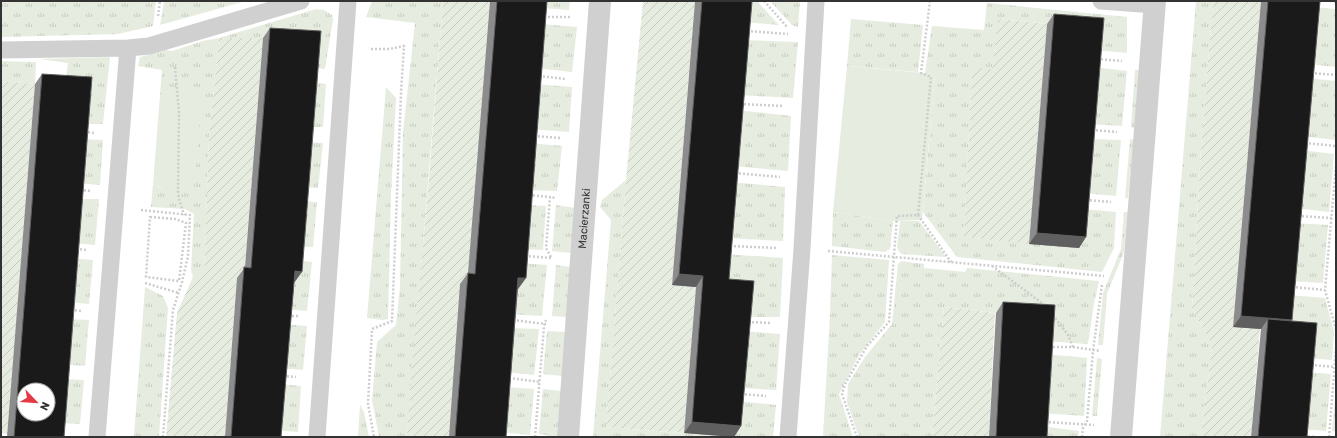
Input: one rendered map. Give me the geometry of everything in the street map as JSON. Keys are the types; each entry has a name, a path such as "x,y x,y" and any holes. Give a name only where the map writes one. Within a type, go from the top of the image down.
{"street":[{"name":"Macierzanki","path":"568,437 600,1"},
{"path":"1121,437 1155,3"}],"lane":[{"path":"1,50 128,48 150,46 301,1"},
{"path":"317,437 348,1"},
{"path":"788,437 802,249 816,1"},
{"path":"1101,1 1155,3"},
{"path":"97,437 128,48"}],"path":[{"path":"158,19 160,1"},
{"path":"743,30 793,34 764,1"},
{"path":"930,1 921,73 931,77 918,215 951,262"},
{"path":"1330,1 1336,2"},
{"path":"344,49 389,49 404,46 392,321 372,329 368,404 374,437"},
{"path":"1094,59 1123,61"},
{"path":"1307,72 1336,75"},
{"path":"178,90 180,113 178,191 184,215"},
{"path":"737,104 788,106"},
{"path":"1088,130 1118,133"},
{"path":"530,135 566,138"},
{"path":"1301,142 1336,146"},
{"path":"1336,166 1325,290 1336,330"},
{"path":"731,173 785,178"},
{"path":"526,195 550,197"},
{"path":"1082,200 1112,202"},
{"path":"115,208 190,215 188,256 179,293 173,310 163,437"},
{"path":"857,437 842,394 845,384 867,346 889,322 897,216 918,215"},
{"path":"1294,215 1332,218"},
{"path":"150,217 175,219 186,223 179,281 146,277 150,217"},
{"path":"725,245 893,256 1104,276"},
{"path":"992,266 1046,307"},
{"path":"145,283 179,293"},
{"path":"1288,287 1325,290"},
{"path":"1051,313 1068,335 1073,347"},
{"path":"509,320 577,325"},
{"path":"743,322 778,323"},
{"path":"1045,347 1073,347 1102,352"},
{"path":"1329,437 1336,348"},
{"path":"1307,365 1335,367"},
{"path":"504,377 572,384"},
{"path":"738,393 773,397"},
{"path":"1041,422 1096,425"},
{"path":"1301,436 1316,437"}],"green space":[{"path":"1,1 156,1 153,26 118,34 1,37"},
{"path":"164,1 246,1 160,25"},
{"path":"372,1 443,1 407,437 379,437 372,400 377,342 396,325 400,287 403,132 415,23 366,17"},
{"path":"443,1 490,1 468,284 449,437 407,437 411,376"},
{"path":"540,1 570,1 569,10 540,8"},
{"path":"643,1 695,1 672,285 696,287 684,433 606,427 626,180"},
{"path":"745,1 757,1 779,25 744,22"},
{"path":"770,1 800,1 798,27 792,25"},
{"path":"1196,1 1213,1 1201,147 1192,308 1212,345 1201,437 1160,437"},
{"path":"1213,1 1261,1 1233,327 1260,329 1251,437 1201,437 1212,345 1192,308 1201,147"},
{"path":"987,3 1127,17 1127,53 1094,50 1047,24 999,19 992,69 972,69 964,237 1078,248 1082,209 1116,212 1114,248 1102,272 957,257 923,212 935,74 925,73 932,26 984,30"},
{"path":"1312,7 1336,9 1336,67 1308,64"},
{"path":"316,9 324,10 332,15 333,19 325,69 311,67 219,38"},
{"path":"851,19 923,25 918,72 847,66"},
{"path":"998,19 1047,24 1029,244 964,237 972,68 992,69"},
{"path":"541,24 577,27 572,72 535,68"},
{"path":"219,38 209,138 204,277 193,277 191,271 194,214 185,209 151,207 153,184 161,188 169,91 160,95 162,70 138,66 140,57 166,50 172,51 203,41"},
{"path":"219,38 263,38 244,279 237,279 225,437 166,437 177,313 193,277 204,276 209,138"},
{"path":"742,40 798,42 793,98 737,95"},
{"path":"110,57 103,124 82,124 65,87 68,63 40,59"},
{"path":"1,61 36,62 35,84 1,81"},
{"path":"847,66 935,74 922,220 893,221 833,212"},
{"path":"1093,67 1127,71 1122,126 1089,124"},
{"path":"1135,70 1140,70 1135,128 1131,127"},
{"path":"1306,78 1336,81 1336,140 1301,136"},
{"path":"1,81 35,84 8,434 1,433"},
{"path":"310,82 326,84 323,127 307,127"},
{"path":"534,84 572,87 569,132 531,129"},
{"path":"386,87 396,98 391,196 388,319 383,320 367,318"},
{"path":"178,90 196,93 202,96 194,190 189,191 173,190 153,184 160,95 169,91"},
{"path":"736,110 791,116 788,171 732,166"},
{"path":"81,139 103,140 100,185 77,183"},
{"path":"1087,139 1121,140 1116,196 1083,193"},
{"path":"1130,139 1134,140 1128,198 1125,198"},
{"path":"305,142 323,143 318,188 302,187"},
{"path":"530,143 562,146 557,191 526,190"},
{"path":"1300,150 1334,154 1329,212 1295,208"},
{"path":"626,180 606,427 734,437 593,437 611,220 600,207 602,200"},
{"path":"730,182 785,187 783,241 726,238"},
{"path":"76,199 99,199 95,245 72,243"},
{"path":"301,201 317,202 313,247 297,247"},
{"path":"525,205 546,206 543,250 521,249"},
{"path":"556,205 575,208 571,253 552,251"},
{"path":"833,212 893,221 890,249 885,252 832,246"},
{"path":"1124,212 1128,212 1124,252 1107,294 1103,345 1098,345 1103,293 1121,249"},
{"path":"900,221 919,221 946,257 901,254 897,248"},
{"path":"1294,223 1328,225 1323,283 1289,281"},
{"path":"724,254 783,258 780,317 746,317 721,290"},
{"path":"832,255 889,260 885,322 859,355 839,394 853,437 823,437"},
{"path":"71,258 93,260 89,304 68,302"},
{"path":"296,260 312,262 307,311 285,309"},
{"path":"901,261 924,264 924,268 965,272 967,268 1099,281 1088,344 1046,341 996,313 944,307 932,437 859,437 847,402 848,384 865,357 892,324 898,264"},
{"path":"520,263 547,265 542,316 509,314"},
{"path":"556,265 571,267 566,317 552,316"},
{"path":"145,287 163,296 168,308 159,437 134,437"},
{"path":"1288,295 1325,298 1334,332 1332,360 1308,358 1284,332"},
{"path":"944,307 995,313 989,437 932,437"},
{"path":"67,319 89,320 85,366 63,364"},
{"path":"283,324 307,326 303,370 280,368"},
{"path":"508,328 539,329 534,375 505,372"},
{"path":"547,331 566,332 562,376 543,374"},
{"path":"743,331 780,334 776,390 738,388"},
{"path":"1045,354 1087,358 1084,416 1042,413"},
{"path":"1097,358 1102,359 1097,416 1092,416"},
{"path":"1306,372 1331,374 1326,431 1302,429"},
{"path":"62,379 84,380 80,424 58,423"},
{"path":"279,384 301,386 298,432 275,430"},
{"path":"503,387 534,389 530,435 500,432"},
{"path":"1336,387 1336,432 1332,431"},
{"path":"543,389 561,391 557,437 539,434"},
{"path":"737,401 776,405 773,437 734,437"},
{"path":"360,405 364,412 369,437 358,437"},
{"path":"1041,426 1079,431 1078,437 1040,437"}],"building":[{"path":"497,1 547,1 526,278 518,278 506,437 455,437 468,273 475,274"},
{"path":"702,1 752,1 729,279 754,281 741,426 692,422 703,276 679,274"},
{"path":"1268,1 1320,1 1292,320 1241,316"},
{"path":"1054,14 1104,18 1086,237 1037,233"},
{"path":"270,28 321,31 302,272 295,271 281,437 231,437 244,267 251,268"},
{"path":"42,74 92,77 64,437 14,437 16,411 16,422 56,422 56,382 18,382"},
{"path":"1003,302 1055,305 1047,437 996,437"},
{"path":"1268,319 1317,323 1307,437 1258,437"}]}
